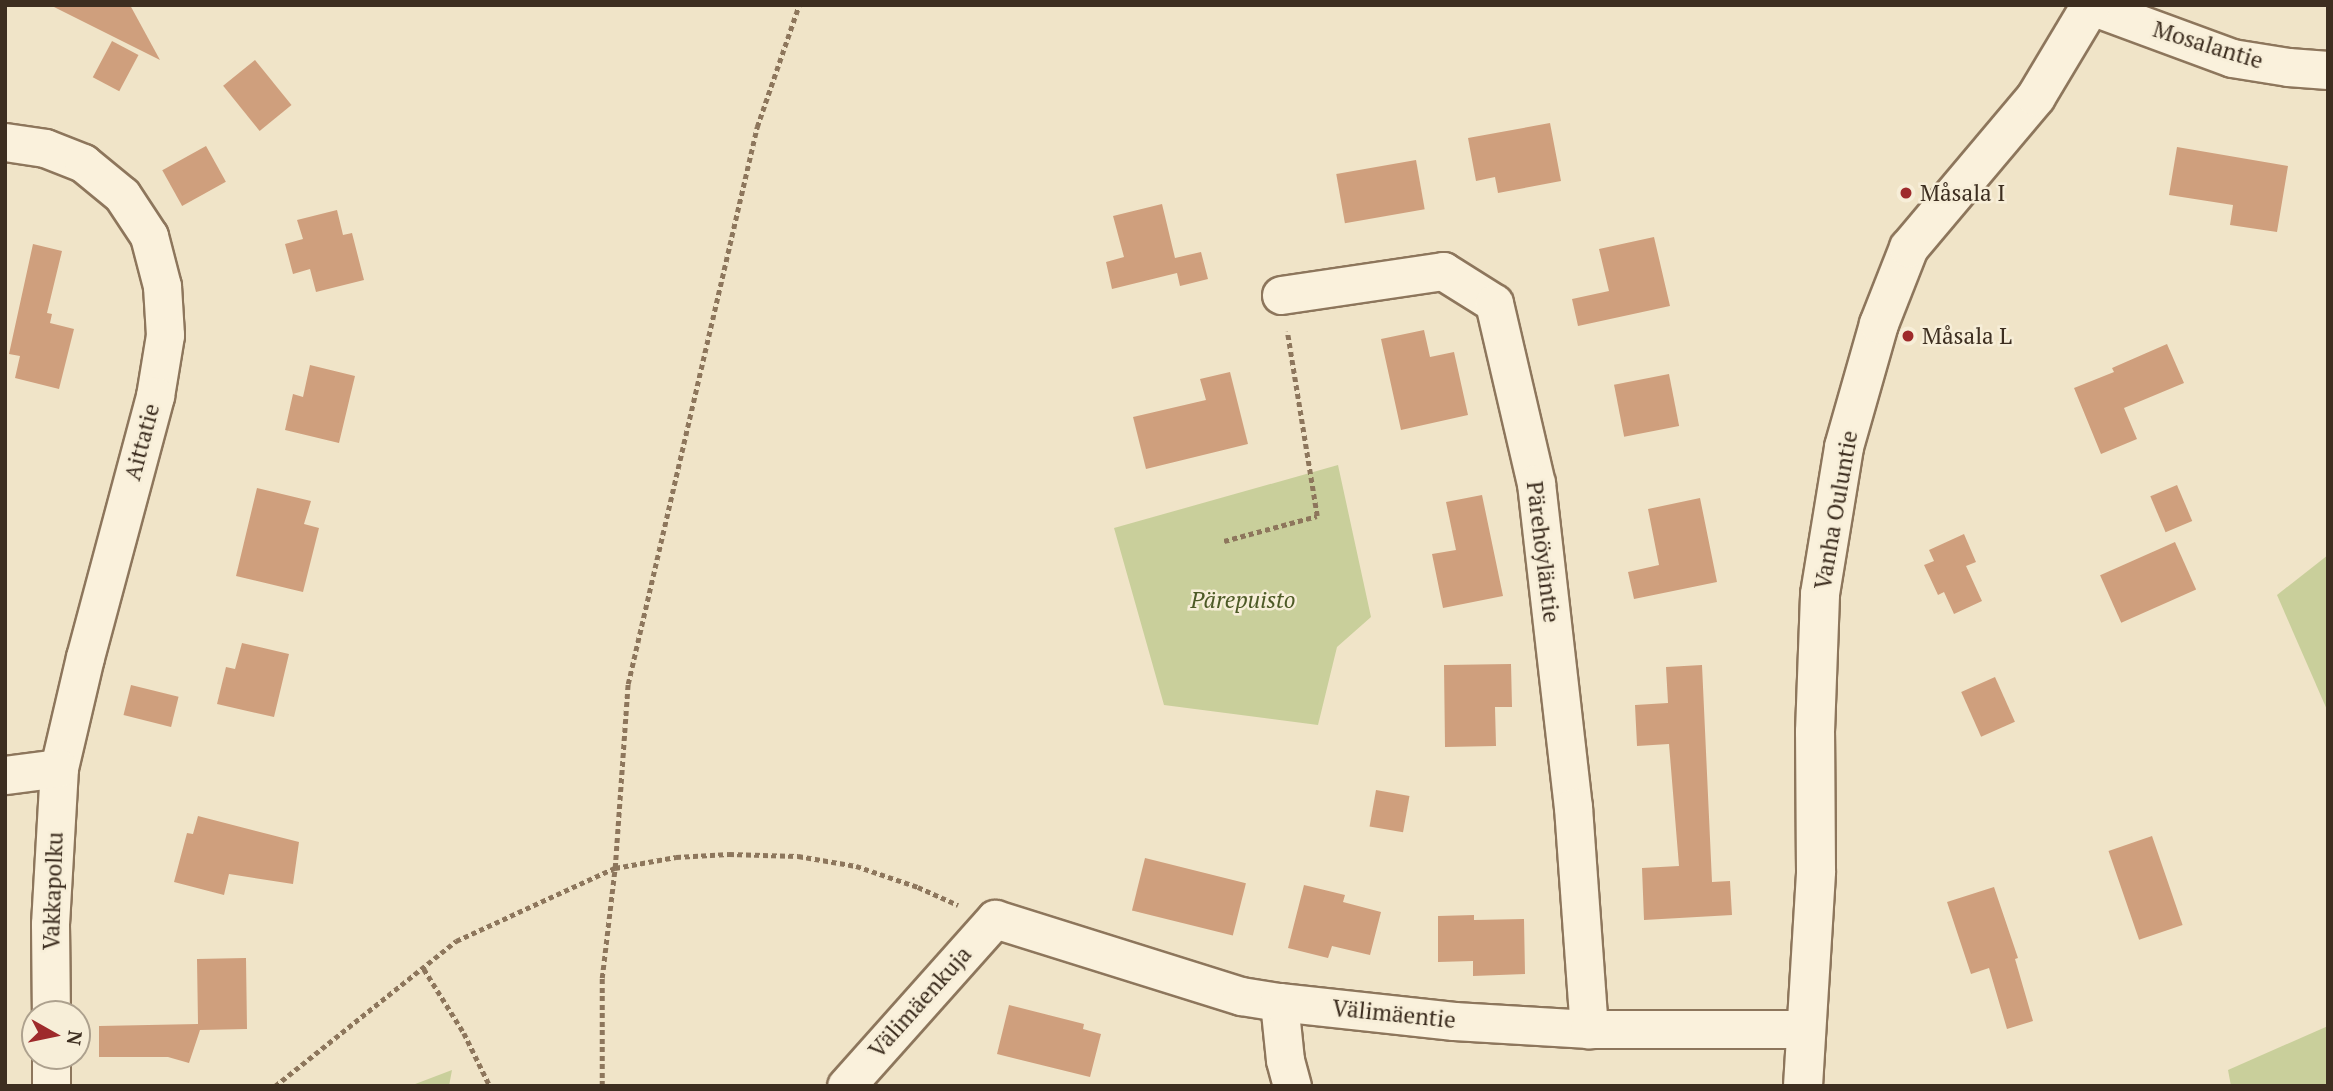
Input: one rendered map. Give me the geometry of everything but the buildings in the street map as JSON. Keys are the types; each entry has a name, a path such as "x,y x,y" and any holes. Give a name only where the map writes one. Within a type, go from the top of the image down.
{"street":[{"name":"Mosalantie","path":"2091,6 2232,58 2288,68 2328,70"},
{"name":"Vanha Ouluntie","path":"1803,1086 1816,870 1815,732 1820,594 1844,447 1878,324 1909,248 2036,97 2091,6"},
{"name":"Aittatie","path":"5,142 45,148 83,163 122,195 149,236 162,286 165,335 155,396 85,657 59,768"},
{"name":"Pärehöyläntie","path":"1281,295 1443,271 1494,303 1536,483 1573,807 1589,1029"},
{"path":"5,775 59,768"},
{"name":"Vakkapolku","path":"51,1000 50,924 59,768"},
{"name":"Välimäentie","path":"995,919 1241,996 1279,1002 1454,1021 1589,1029 1806,1029"},
{"name":"Välimäenkuja","path":"846,1086 995,919"},
{"path":"1279,1002 1285,1060 1292,1086"}],"path":[{"path":"602,1086 602,978 615,868 628,684 757,127 799,5"},
{"path":"1224,541 1317,516 1281,295"},
{"path":"275,1086 456,941 615,868 676,856 799,856 856,866 995,919"},
{"path":"424,969 464,1033 490,1086"}],"green space":[{"name":"Pärepuisto","path":"1338,465 1371,617 1337,647 1318,725 1164,705 1114,528"},
{"path":"2328,555 2328,712 2277,595"},
{"path":"2328,1026 2328,1086 2231,1086 2228,1070"},
{"path":"452,1070 449,1086 410,1086"}],"place":[{"name":"Måsala I","path":"1906,193"},
{"name":"Måsala L","path":"1908,336"}]}
